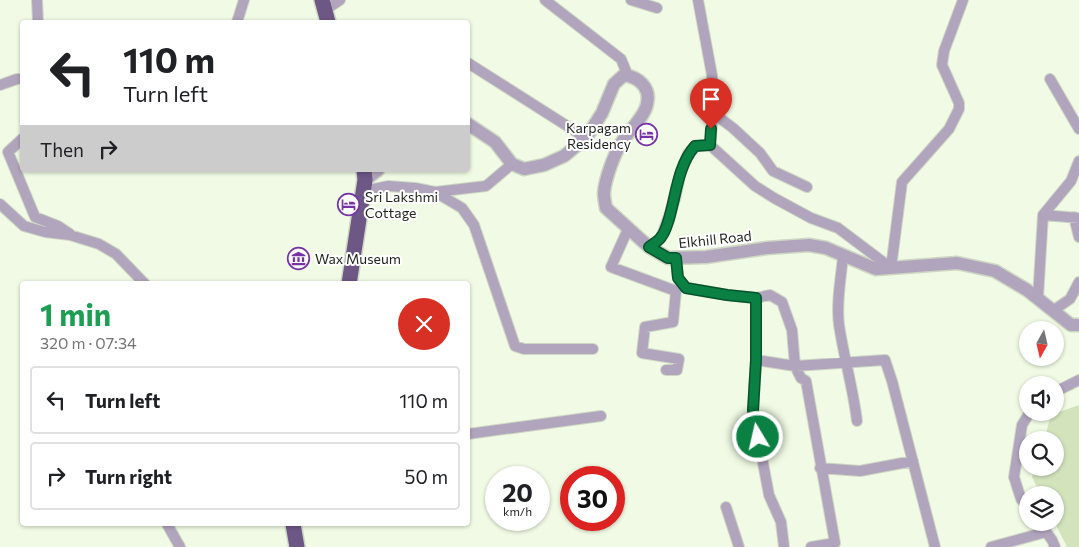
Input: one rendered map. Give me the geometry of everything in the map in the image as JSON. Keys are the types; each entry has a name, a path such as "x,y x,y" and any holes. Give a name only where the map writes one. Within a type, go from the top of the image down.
{"highway":[{"path":"349,281 364,180"},
{"path":"293,526 297,547"}],"street":[{"path":"36,0 38,20"},
{"path":"238,20 244,0"},
{"path":"325,11 340,0"},
{"path":"470,125 495,142 512,164 524,169 544,165 564,156 586,138 602,113 614,84 624,75 628,76 621,59 545,0"},
{"path":"631,0 657,8"},
{"path":"698,0 712,75 710,145"},
{"path":"649,247 661,238 667,224 680,175 688,154 695,146 710,145 755,186 811,218 838,228 891,268 902,182 949,129 960,109 942,65 944,51 963,0"},
{"path":"470,65 586,138"},
{"name":"Elkhill Road","path":"628,76 633,76 643,84 648,92 647,105 621,143 612,161 604,193 606,208 649,247 668,258 706,257 767,248 809,245 826,248 876,269 958,263 995,271 1028,290 1071,325 1079,325"},
{"path":"0,85 20,79"},
{"path":"1050,79 1079,129"},
{"path":"712,113 733,128 760,154 773,171 807,187"},
{"path":"20,141 8,152 36,217 58,226 70,235"},
{"path":"1038,298 1043,215 1071,181 1079,161"},
{"path":"364,180 388,186 436,192 486,186 512,164"},
{"path":"364,180 375,172"},
{"path":"436,192 462,208 474,225 515,346 524,350 593,349"},
{"path":"0,204 24,226 45,232 70,235 99,244 116,254 142,281"},
{"path":"1043,215 1077,217 1079,236"},
{"path":"628,229 611,267 676,291 673,322 645,327 642,353 679,359 677,370 666,370"},
{"path":"843,256 838,302 839,324 854,392 857,421"},
{"path":"676,258 678,278 686,288 756,298 770,295 782,302 792,330 795,366 801,378 806,381 820,468 835,542 811,547"},
{"path":"1054,310 1070,299 1079,282"},
{"path":"756,298 756,360 753,410 770,495 781,522 784,547"},
{"path":"756,360 795,366 885,360 935,547"},
{"path":"1064,388 1079,380"},
{"path":"470,434 601,416"},
{"path":"1019,493 1014,477 1022,425 1024,421"},
{"path":"820,468 860,471 913,461"},
{"path":"726,507 739,547"},
{"path":"168,526 180,547"},
{"path":"991,547 1046,532 1055,547"}],"green space":[{"path":"1079,405 1079,547 1067,547 1059,531 1064,531 1064,486 1036,486 1032,477 1064,476 1064,431 1047,431 1049,421 1064,421 1064,410"}],"place":[{"name":"Karpagam Residency","path":"647,135"},
{"name":"Sri Lakshmi Cottage","path":"349,204"},
{"name":"Wax Museum","path":"299,258"}],"route":[{"path":"711,129 710,145 695,146 688,154 680,175 667,224 661,238 649,247 668,258 676,258 678,278 686,288 756,298 756,360 753,410 758,437"}]}
